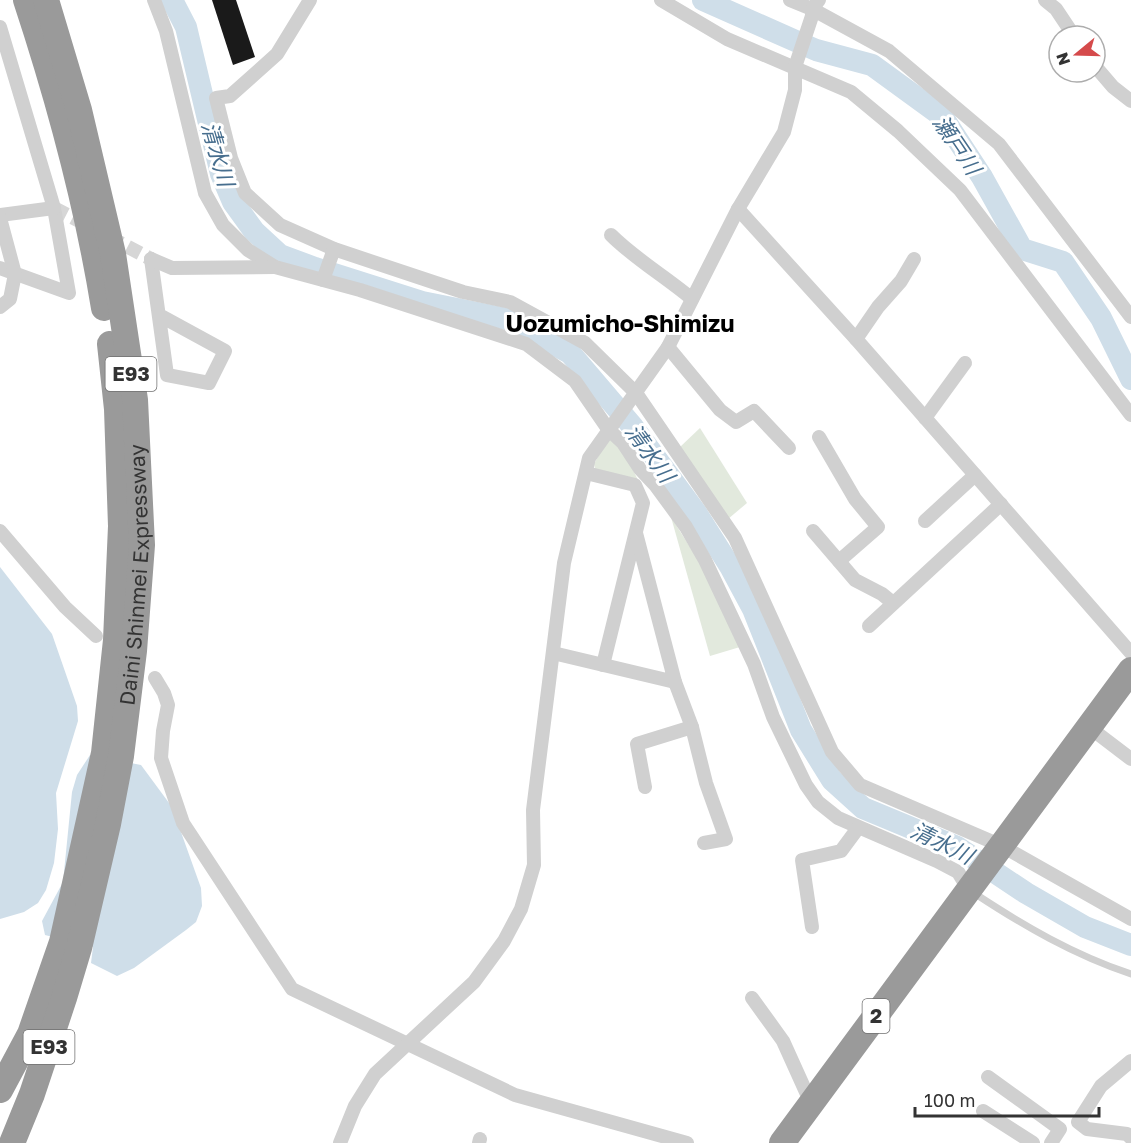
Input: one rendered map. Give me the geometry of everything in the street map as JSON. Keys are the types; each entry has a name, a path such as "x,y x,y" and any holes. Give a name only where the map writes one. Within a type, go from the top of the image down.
{"highway":[{"name":"Daini Shinmei Expressway","path":"12,1143 33,1094 48,1048 70,945 108,824 121,526 117,409 103,302 84,206 26,0"},
{"name":"Daini Shinmei Expressway","path":"46,0 79,110 113,254 135,400 142,545 134,651 112,754"},
{"name":"2","path":"782,1143 1131,670"},
{"name":"Daini Shinmei Expressway","path":"0,1090 30,1034 70,945"}],"street":[{"path":"154,0 166,31 205,193 223,225 248,250 275,267"},
{"path":"310,0 278,54 230,96 216,98 231,158 245,193 280,225 334,249 463,292 510,302 585,343 636,393 735,538 832,752 860,785 1002,846 1131,920"},
{"path":"661,0 727,39 796,64 851,92 898,130 960,190 1131,416"},
{"path":"790,0 814,8 889,51 999,144 1131,317"},
{"path":"1046,0 1056,9 1066,24"},
{"path":"340,1143 355,1106 375,1074 474,982 504,941 521,909 534,865 533,810 564,563 589,458 668,346 738,209 784,132 795,90 796,64 814,8"},
{"path":"0,27 54,207 69,293 0,268"},
{"path":"1107,80 1131,101"},
{"path":"0,307 10,299 15,274 0,216 54,207"},
{"path":"738,209 856,339 1131,653"},
{"path":"610,235 692,299"},
{"path":"323,280 334,249"},
{"path":"159,315 225,351 209,383 167,375 151,259 172,268 275,267 360,290 526,344 575,381 609,429 623,442 640,469 656,486 680,519 705,560 749,653 773,717 806,785 818,802 838,818 958,872 969,890"},
{"path":"856,339 878,307 901,281 914,259"},
{"path":"668,346 720,410 736,422 754,411 789,448"},
{"path":"925,418 965,363"},
{"path":"819,437 855,499 878,527 839,561"},
{"path":"586,473 635,485 642,502 603,665"},
{"path":"925,521 975,475"},
{"path":"869,626 1000,504"},
{"path":"0,531 65,608 96,636"},
{"path":"813,531 855,580 882,594 893,603"},
{"path":"636,533 675,682 692,727 706,783 726,839 704,843"},
{"path":"553,653 675,682"},
{"path":"155,678 168,705 161,758 183,824 292,990 514,1095 687,1143"},
{"path":"645,787 637,744 692,727"},
{"path":"1089,727 1131,759"},
{"path":"812,927 802,860 841,851 858,828"},
{"path":"752,998 783,1041 812,1103"},
{"path":"1051,1143 1060,1129 1078,1122 1101,1086 1131,1061"},
{"path":"988,1077 1060,1129"},
{"path":"983,1111 1033,1143"},
{"path":"1078,1122 1087,1129 1130,1134"}],"lane":[{"path":"969,890 1021,924 1062,946 1131,974"}],"shaded area":[{"path":"700,428 747,503 728,519 680,447"},
{"path":"610,435 621,446 638,480 595,469 594,464"},
{"path":"671,517 705,571 740,647 710,656"},
{"path":"0,567 52,634 77,706 78,721 56,793 58,829 54,863 46,890 38,903 24,912 0,919"},
{"path":"90,755 141,765 172,807 201,888 202,906 196,922 134,968 117,976 91,963 93,947 45,935 42,921 63,882 72,792 77,775"}],"building":[{"path":"212,0 236,0 255,57 233,65"}],"waterway":[{"name":"清水川","path":"172,0 186,27 221,174 233,202 254,231 280,255 422,302 507,319 570,353 633,427 697,514 731,568 753,609 801,730 832,780 863,808 957,847 1026,893 1085,927 1131,945"},
{"name":"瀬戸川","path":"703,0 816,50 872,65 942,116 982,177 1022,249 1063,262 1101,318 1131,379"}],"tunnel":[{"path":"54,208 89,226"},
{"path":"109,237 151,259"}],"district":[{"name":"Uozumicho-Shimizu","path":"620,324"}]}
